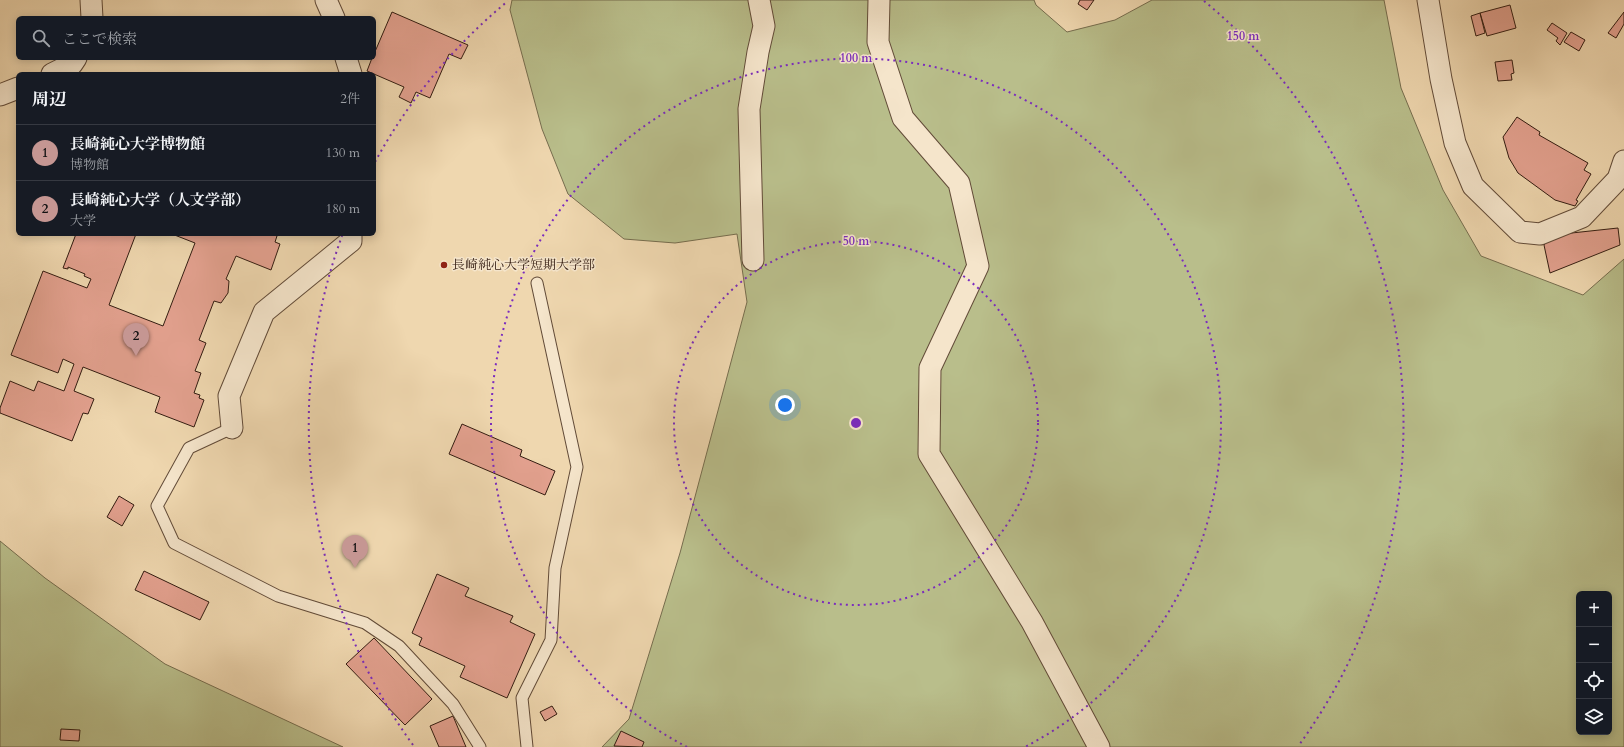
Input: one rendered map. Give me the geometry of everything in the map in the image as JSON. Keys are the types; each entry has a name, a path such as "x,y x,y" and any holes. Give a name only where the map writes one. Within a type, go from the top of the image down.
{"street":[{"path":"91,0 92,16"},
{"path":"326,0 333,16"},
{"path":"753,260 750,109 758,52 764,26 759,0"},
{"path":"879,0 878,42 903,118 959,183 978,266 930,368 929,454 1032,622 1099,747"},
{"path":"1428,0 1442,80 1456,143 1473,186 1520,232 1540,234 1582,217 1618,179 1624,161"},
{"path":"56,72 72,64 75,60"},
{"path":"347,60 350,72"},
{"path":"0,95 16,89"},
{"path":"232,428 229,396 264,312 351,241 351,236"}],"lane":[{"path":"527,747 522,698 550,640 556,568 577,467 537,283"},
{"path":"232,428 189,448 157,506 174,543 278,596 365,623 399,646 453,704 480,747"}],"green space":[{"path":"512,0 1034,0 1036,5 1067,32 1115,20 1152,0 1384,0 1401,88 1443,190 1481,256 1583,295 1624,259 1624,747 602,747 629,719 680,553 747,302 737,234 675,243 624,239 568,194 542,129 510,10"},
{"path":"0,541 45,578 165,664 343,747 0,747"}],"building":[{"path":"1080,0 1094,0 1087,10 1078,4"},
{"path":"1510,5 1516,28 1487,36 1480,13"},
{"path":"392,12 468,45 461,59 449,54 430,98 416,92 411,103 399,97 404,87 376,75 376,72 367,71 371,60 376,60 376,49"},
{"path":"1624,12 1624,24 1616,38 1608,33"},
{"path":"1480,13 1485,33 1476,36 1471,16"},
{"path":"1552,23 1567,33 1560,45 1556,41 1558,38 1547,30"},
{"path":"1571,32 1585,40 1579,51 1564,42"},
{"path":"1512,60 1514,73 1511,74 1512,80 1498,81 1495,62"},
{"path":"1517,117 1540,132 1539,135 1588,163 1584,170 1591,174 1576,200 1578,201 1575,206 1555,200 1518,173 1509,158 1503,137"},
{"path":"1618,228 1620,245 1550,273 1544,245 1553,235"},
{"path":"75,236 135,236 109,305 163,326 195,243 177,236 277,236 275,242 280,244 271,270 236,256 226,279 229,281 228,293 221,303 214,301 199,340 206,343 195,371 201,373 194,393 200,395 199,398 204,400 194,427 155,412 160,397 83,367 74,391 94,399 88,414 83,413 72,441 0,413 0,408 10,381 34,391 38,381 64,391 74,364 63,359 58,373 11,355 43,271 87,288 91,279 84,276 85,274 68,267 68,269 63,268"},
{"path":"462,424 522,450 520,456 555,471 545,495 449,454"},
{"path":"119,496 134,505 122,526 107,517"},
{"path":"144,571 209,602 200,620 135,590"},
{"path":"437,574 469,588 465,596 513,616 510,622 535,634 507,698 460,677 465,666 419,645 422,638 412,633"},
{"path":"374,638 432,699 405,725 346,664"},
{"path":"552,706 557,714 545,721 540,712"},
{"path":"453,716 466,747 439,747 430,726"},
{"path":"61,729 80,730 79,741 60,740"},
{"path":"621,731 644,742 642,747 614,746"}],"place":[{"name":"長崎純心大学短期大学部","path":"444,265"},
{"name":"長崎純心大学（人文学部）","path":"136,356"},
{"name":"長崎純心大学博物館","path":"355,568"}]}
